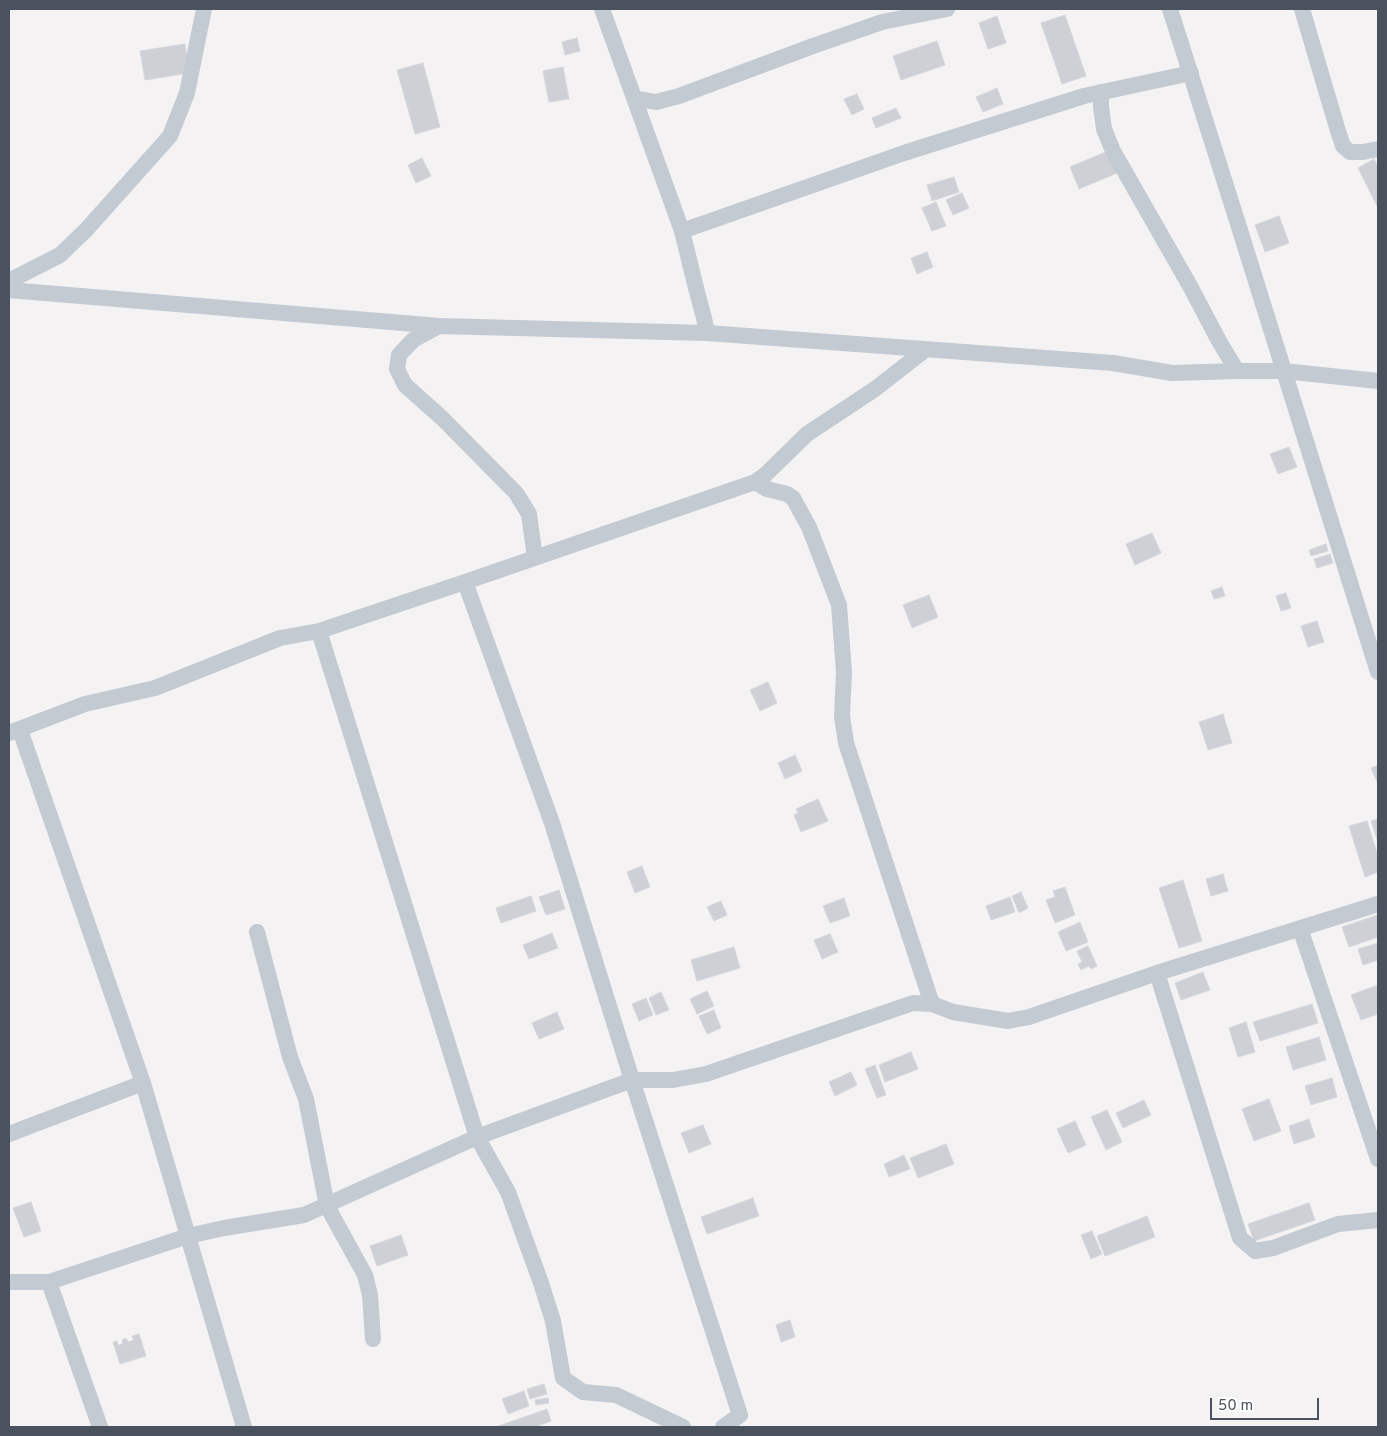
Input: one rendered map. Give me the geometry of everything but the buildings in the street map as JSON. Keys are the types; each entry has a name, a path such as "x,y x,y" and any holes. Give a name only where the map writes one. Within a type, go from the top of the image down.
{"street":[{"path":"9,281 60,255 86,230 170,136 187,93 204,9"},
{"path":"602,9 682,231 707,333"},
{"path":"634,98 656,102 679,96 882,22 947,9"},
{"path":"1170,9 1378,672"},
{"path":"1302,9 1343,146 1350,152 1378,149"},
{"path":"682,231 904,153 1084,96 1190,73"},
{"path":"1101,92 1104,129 1113,151 1237,371"},
{"path":"9,290 439,326 707,333 1113,363 1172,373 1284,371 1378,381"},
{"path":"439,326 413,340 399,355 397,369 405,385 443,420 516,494 529,514 535,558"},
{"path":"244,1427 143,1083 14,731 85,704 155,688 280,638 318,631 755,482 765,475 807,434 875,389 926,350"},
{"path":"755,482 766,489 787,494 793,498 809,528 839,605 844,672 842,716 846,743 932,1004"},
{"path":"465,582 552,823 632,1080 740,1415 723,1427"},
{"path":"318,631 477,1137 508,1192 538,1274 553,1320 563,1378 584,1392 616,1395 683,1427"},
{"path":"9,1282 49,1282 188,1236 304,1215 477,1137 632,1080 673,1080 706,1074 913,1003 932,1004 953,1012 1008,1021 1029,1017 1378,904"},
{"path":"1300,928 1378,1159"},
{"path":"258,932 290,1057 306,1099 327,1206 365,1275 370,1295 373,1339"},
{"path":"1157,974 1240,1238 1255,1251 1273,1248 1338,1224 1378,1220"},
{"path":"9,1134 143,1083"},
{"path":"49,1282 100,1427"}]}
